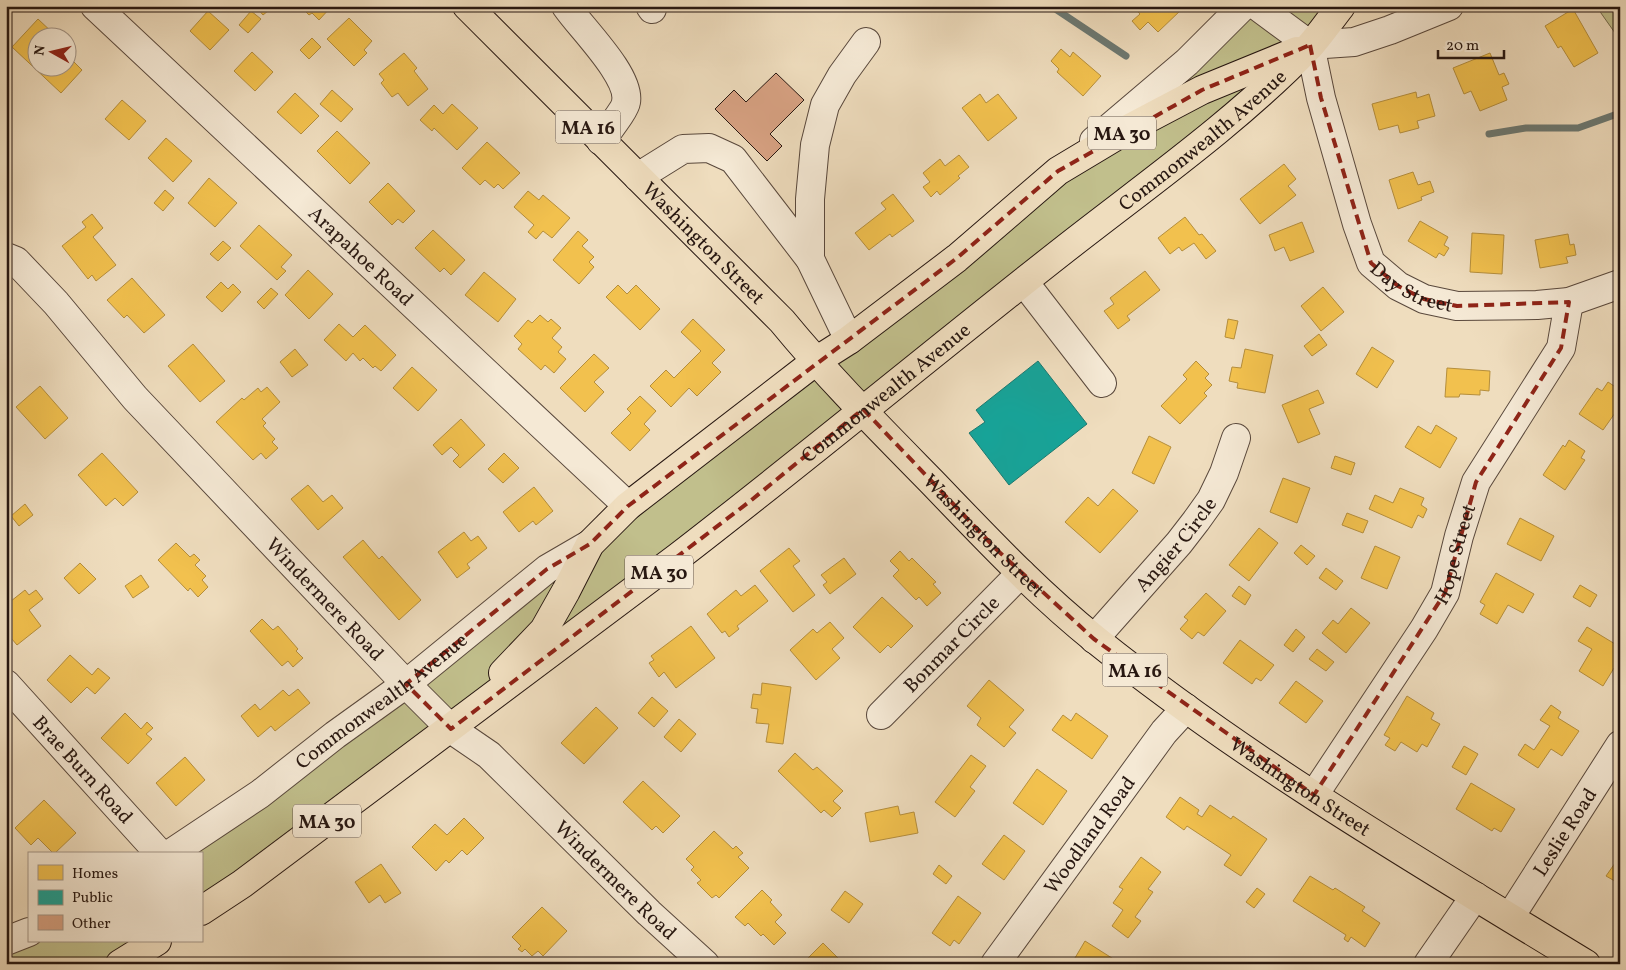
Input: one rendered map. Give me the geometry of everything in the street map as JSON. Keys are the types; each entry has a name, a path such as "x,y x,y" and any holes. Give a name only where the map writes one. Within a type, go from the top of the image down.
{"main road":[{"name":"Washington Street","path":"467,6 782,321 816,361 996,549 1094,639 1186,708 1314,795 1586,964"},
{"name":"Commonwealth Avenue","path":"202,910 242,884 451,729 749,502 1024,282 1232,119 1266,90 1310,45 1341,6"},
{"name":"Commonwealth Avenue","path":"451,729 544,630 590,544 628,506 816,361 849,340 957,258 1058,171 1202,90 1310,45"},
{"path":"120,964 155,942"}],"street":[{"name":"Arapahoe Road","path":"95,6 628,506"},
{"path":"566,6 615,68 625,86 626,103 601,141"},
{"name":"Commonwealth Avenue","path":"1058,171 1187,62 1244,6"},
{"path":"1257,6 1310,45 1354,42 1390,30 1449,6"},
{"path":"810,259 810,199 815,145 825,105 842,75 866,42"},
{"name":"Day Street","path":"1310,45 1326,116 1357,224 1371,263 1398,286 1424,299 1458,306 1537,305 1569,302 1620,284"},
{"path":"638,177 683,149 709,148 733,159 810,259 849,340"},
{"name":"Windermere Road","path":"6,257 16,261 56,303 135,398 406,684 451,729 489,754 649,913 705,964"},
{"path":"1024,282 1102,383"},
{"name":"Hope Street","path":"1314,795 1424,629 1445,593 1459,536 1476,482 1561,348 1569,302"},
{"name":"Angier Circle","path":"1094,639 1179,543 1211,500 1224,473 1236,438"},
{"name":"Commonwealth Avenue","path":"173,852 260,794 335,735 406,684 547,569 590,544"},
{"name":"Bonmar Circle","path":"881,715 1021,572"},
{"name":"Brae Burn Road","path":"6,684 158,852"},
{"name":"Woodland Road","path":"995,964 1164,732 1186,708"},
{"name":"Leslie Road","path":"1510,918 1620,746"},
{"path":"1428,964 1475,896"},
{"path":"6,941 28,932"}],"highlighted area":[{"path":"1310,45 1321,98 1371,263 1398,286 1424,299 1457,306 1569,302 1561,348 1476,482 1445,593 1314,795 1094,639 996,549 863,409 749,502 451,729 406,684 547,569 590,544 628,506 957,258 1058,171 1202,90"}],"shaded area":[{"path":"1243,6 1341,6 1266,90 202,910 202,852 173,852 1058,171"},
{"path":"1596,6 1620,6 1620,40"},
{"path":"6,941 155,942 120,964 6,964"}],"building: Homes":[{"path":"259,6 274,6 263,15 257,8"},
{"path":"300,6 331,7 319,20 312,13 309,15"},
{"path":"1137,6 1178,6 1181,10 1158,32 1148,22 1140,30 1132,21 1140,14 1135,9"},
{"path":"1573,9 1598,53 1574,67 1561,46 1558,48 1545,26"},
{"path":"208,11 229,30 210,50 190,31"},
{"path":"251,11 261,19 248,33 239,25"},
{"path":"349,18 372,41 364,50 367,53 354,66 327,39"},
{"path":"38,19 48,28 30,28"},
{"path":"28,30 28,62 12,47"},
{"path":"312,38 321,47 309,59 300,50"},
{"path":"1061,49 1070,57 1073,52 1101,76 1083,96 1057,72 1059,69 1051,61"},
{"path":"252,52 273,72 255,91 234,71"},
{"path":"404,53 417,68 414,71 428,89 408,106 398,93 392,97 381,83 384,80 379,74"},
{"path":"1490,53 1499,75 1504,73 1509,84 1502,87 1507,100 1480,111 1471,91 1464,94 1453,68"},
{"path":"78,66 82,70 78,74"},
{"path":"45,78 75,78 61,93"},
{"path":"332,90 353,109 341,122 320,104"},
{"path":"1416,92 1417,98 1429,94 1435,116 1417,121 1419,128 1400,133 1398,125 1379,130 1372,104"},
{"path":"295,93 319,116 301,134 277,112"},
{"path":"980,94 986,103 998,94 1017,118 988,141 962,108"},
{"path":"122,100 146,121 129,140 105,119"},
{"path":"452,104 478,128 457,150 434,128 432,131 420,120 434,105 443,114"},
{"path":"337,131 370,163 350,184 317,151"},
{"path":"166,138 192,161 173,182 148,158"},
{"path":"487,142 520,173 503,189 498,184 494,188 485,180 480,185 462,168"},
{"path":"959,155 969,167 958,176 960,178 940,195 937,191 931,197 923,187 930,182 923,173 940,159 945,166"},
{"path":"1284,164 1296,179 1288,186 1296,195 1260,224 1240,199"},
{"path":"1413,172 1418,185 1430,181 1434,192 1421,197 1422,200 1398,209 1389,180"},
{"path":"209,178 237,203 215,227 188,203"},
{"path":"388,183 415,211 403,223 398,219 392,225 369,202"},
{"path":"165,190 174,198 163,211 154,203"},
{"path":"528,191 539,200 543,195 570,218 552,238 543,231 536,239 528,232 534,225 514,207"},
{"path":"893,194 914,221 892,237 890,234 869,250 855,233 886,209 881,203"},
{"path":"92,214 103,228 93,237 116,265 96,281 92,275 88,279 62,246 86,227 82,222"},
{"path":"1185,217 1199,235 1202,234 1216,251 1206,259 1194,243 1182,251 1179,247 1170,254 1158,238"},
{"path":"1420,221 1448,237 1444,245 1449,248 1444,256 1439,253 1436,258 1408,241"},
{"path":"1302,222 1314,252 1290,261 1284,247 1275,251 1269,235"},
{"path":"259,225 292,255 281,267 286,271 277,280 240,246"},
{"path":"433,230 465,260 451,275 444,268 440,272 415,248"},
{"path":"578,231 588,240 582,246 594,257 589,262 594,267 579,284 553,260"},
{"path":"1472,233 1504,235 1502,274 1470,272"},
{"path":"1568,234 1570,245 1574,244 1576,255 1566,257 1568,263 1540,268 1535,240"},
{"path":"223,241 231,248 218,261 210,254"},
{"path":"308,270 333,294 309,319 285,295"},
{"path":"1145,271 1160,290 1127,316 1130,320 1118,329 1104,311 1114,304 1110,298"},
{"path":"484,272 516,299 498,322 465,295"},
{"path":"132,278 165,315 144,333 127,315 124,318 107,300"},
{"path":"221,282 228,289 233,284 241,292 222,312 206,297"},
{"path":"618,285 627,294 636,285 660,309 640,330 606,297"},
{"path":"1323,287 1344,312 1321,331 1301,306"},
{"path":"271,288 278,294 264,309 257,302"},
{"path":"540,315 548,322 551,319 561,328 552,338 562,347 558,352 566,359 554,373 545,365 541,370 518,349 522,344 514,336 528,320 532,323"},
{"path":"693,319 725,350 712,363 721,372 697,396 689,388 671,407 650,386 666,370 674,378 701,351 681,332"},
{"path":"1228,319 1238,321 1234,339 1225,337"},
{"path":"339,324 353,337 365,325 396,355 381,371 375,366 373,368 363,358 360,361 353,353 346,361 324,340"},
{"path":"1319,334 1327,345 1312,356 1304,346"},
{"path":"193,344 225,381 200,402 168,366"},
{"path":"1372,347 1394,361 1377,388 1356,374"},
{"path":"295,349 308,365 292,377 280,362"},
{"path":"1245,349 1273,355 1265,393 1237,388 1238,383 1229,381 1232,367 1241,368"},
{"path":"594,354 609,368 594,382 604,392 585,412 560,388"},
{"path":"1196,361 1209,374 1205,378 1212,385 1204,393 1207,396 1180,424 1161,406 1187,379 1183,375"},
{"path":"412,367 437,390 418,411 393,388"},
{"path":"1447,368 1490,371 1489,391 1480,390 1480,395 1460,394 1459,397 1445,397"},
{"path":"1608,382 1620,390 1620,399 1617,402 1620,406 1603,430 1579,414 1597,388 1602,391"},
{"path":"40,386 68,418 45,439 16,407"},
{"path":"267,387 280,402 262,419 266,423 263,426 275,439 272,442 278,448 266,459 261,453 253,460 216,422 242,398 244,400 258,388 261,392"},
{"path":"1318,390 1324,403 1309,409 1320,434 1298,443 1282,405"},
{"path":"640,396 656,411 644,424 650,430 630,451 611,433 631,413 627,409"},
{"path":"461,419 485,445 460,468 453,461 459,455 451,447 442,455 433,445"},
{"path":"1436,425 1457,438 1440,468 1405,447 1418,426 1431,434"},
{"path":"1149,436 1171,447 1154,484 1132,473"},
{"path":"1569,440 1585,451 1581,458 1585,460 1565,490 1543,475 1563,445 1565,447"},
{"path":"102,453 138,492 123,506 115,498 106,506 78,475"},
{"path":"504,453 519,468 503,483 488,469"},
{"path":"1335,456 1355,463 1351,475 1331,468"},
{"path":"1283,478 1310,488 1297,523 1270,512"},
{"path":"308,485 323,502 332,495 343,508 318,530 291,499"},
{"path":"534,487 553,511 536,525 533,521 519,532 503,512"},
{"path":"1400,488 1424,498 1421,505 1427,509 1423,518 1418,515 1412,528 1369,509 1375,495 1393,503"},
{"path":"1113,489 1138,511 1100,553 1065,522 1088,497 1098,506"},
{"path":"25,504 33,515 19,526 11,516"},
{"path":"1347,513 1368,521 1363,533 1342,525"},
{"path":"1520,518 1554,536 1541,561 1507,544"},
{"path":"1259,528 1278,543 1249,581 1229,565"},
{"path":"464,532 471,541 478,536 487,548 467,564 470,568 457,578 438,552"},
{"path":"363,540 379,559 382,556 421,600 399,620 343,557"},
{"path":"176,543 190,557 194,554 200,560 195,565 206,576 202,580 208,587 198,597 190,588 188,591 158,560"},
{"path":"1301,545 1315,556 1307,565 1294,553"},
{"path":"1375,546 1400,557 1387,589 1361,578"},
{"path":"789,548 800,561 793,566 815,595 793,612 760,571"},
{"path":"900,551 909,561 912,558 936,582 933,584 941,593 927,606 919,597 916,600 893,576 899,570 890,561"},
{"path":"844,558 856,574 830,594 823,585 827,582 821,575"},
{"path":"80,563 96,579 79,594 64,578"},
{"path":"1326,568 1343,581 1336,590 1319,578"},
{"path":"1496,573 1534,594 1523,613 1508,605 1497,624 1480,614 1485,605 1480,602"},
{"path":"141,575 149,587 133,598 125,586"},
{"path":"755,585 768,601 737,626 739,629 729,637 725,631 722,633 707,614 736,590 741,596"},
{"path":"1580,585 1597,595 1590,607 1573,597"},
{"path":"1239,586 1251,595 1245,605 1232,596"},
{"path":"25,590 29,595 36,590 43,599 29,610 41,626 17,645 6,632 6,605"},
{"path":"1206,593 1226,611 1204,636 1198,632 1192,639 1180,629 1188,620 1184,617"},
{"path":"882,597 913,626 891,648 888,645 880,653 853,627"},
{"path":"1351,608 1370,623 1346,653 1322,633 1333,620 1338,624"},
{"path":"262,619 273,630 278,626 298,649 296,651 303,658 293,667 288,661 282,666 250,631"},
{"path":"830,622 844,638 832,649 840,658 816,680 790,650 813,629 817,633"},
{"path":"691,626 715,658 676,688 664,672 659,677 649,663 654,660 651,656"},
{"path":"1587,627 1620,647 1620,672 1614,668 1603,686 1579,671 1592,649 1578,641"},
{"path":"1296,629 1305,637 1293,652 1284,645"},
{"path":"1240,640 1274,665 1261,681 1256,678 1252,684 1223,663"},
{"path":"1317,649 1334,662 1326,671 1309,659"},
{"path":"70,655 92,675 98,668 110,678 95,694 87,687 71,703 47,680"},
{"path":"989,680 1024,710 1009,727 1016,733 1004,747 977,725 981,718 967,706"},
{"path":"1296,681 1323,701 1306,723 1279,703"},
{"path":"762,683 791,687 783,744 766,742 769,724 756,723 758,709 751,708 753,694 761,695"},
{"path":"298,689 310,703 275,731 271,726 258,737 241,716 255,704 260,710 283,690 289,696"},
{"path":"1407,696 1434,713 1431,719 1440,724 1427,747 1422,744 1417,752 1401,742 1395,751 1385,745 1390,738 1384,735"},
{"path":"652,697 668,711 654,727 638,713"},
{"path":"1551,705 1561,712 1558,718 1579,731 1562,756 1551,749 1538,768 1518,755 1525,744 1534,750 1550,726 1540,720"},
{"path":"596,707 618,728 584,764 561,743"},
{"path":"125,713 141,729 147,722 153,728 146,734 152,739 128,764 101,738"},
{"path":"1076,713 1108,736 1092,759 1052,730 1063,715 1071,721"},
{"path":"679,719 696,734 681,752 664,737"},
{"path":"1464,746 1478,754 1466,775 1452,767"},
{"path":"795,753 813,770 817,767 843,791 833,801 841,808 832,817 824,810 821,813 778,771"},
{"path":"971,755 986,766 970,787 975,791 955,817 935,802"},
{"path":"185,757 205,780 176,806 156,783"},
{"path":"1037,769 1067,791 1043,825 1013,803"},
{"path":"643,781 680,816 663,833 656,826 652,830 623,802"},
{"path":"1471,783 1515,809 1501,832 1494,828 1492,831 1456,809"},
{"path":"1180,797 1199,810 1197,814 1202,817 1210,805 1231,819 1233,816 1267,839 1241,876 1224,865 1231,855 1187,826 1184,830 1166,817"},
{"path":"44,800 76,833 56,852 52,852 38,838 31,845 15,828"},
{"path":"898,806 900,815 914,812 918,833 870,842 865,813"},
{"path":"464,818 484,838 467,855 462,850 449,863 446,860 436,871 412,847 435,824 447,835"},
{"path":"714,831 733,849 736,846 743,853 738,857 749,868 719,898 716,895 712,898 697,883 701,880 691,870 694,867 686,859"},
{"path":"1004,835 1025,851 1004,880 982,864"},
{"path":"1620,856 1620,884 1606,876"},
{"path":"1141,857 1161,872 1148,889 1153,892 1135,917 1141,921 1128,938 1112,926 1123,910 1113,903 1123,889 1119,887"},
{"path":"381,864 401,893 385,903 380,895 369,903 355,882"},
{"path":"939,865 952,876 946,884 933,874"},
{"path":"1310,876 1333,890 1335,888 1365,907 1362,911 1380,923 1365,947 1351,937 1348,942 1344,939 1346,935 1293,901"},
{"path":"1257,888 1265,894 1254,908 1246,902"},
{"path":"762,890 772,900 770,902 782,915 775,922 786,933 774,945 763,934 761,936 748,923 745,926 735,917"},
{"path":"845,891 863,904 849,923 831,910"},
{"path":"958,896 981,913 959,944 954,940 950,946 932,933"},
{"path":"542,907 567,931 543,956 538,951 532,956 525,949 522,952 518,949 521,946 512,937"},
{"path":"1085,941 1115,960 1113,964 1065,964 1067,960 1072,963"},
{"path":"823,943 844,964 802,964"}],"building: Public":[{"path":"1038,361 1087,424 1009,485 969,433 985,422 976,410"}],"building: Other":[{"path":"776,73 804,100 770,134 782,146 767,161 715,109 734,90 746,102"}],"waterway":[{"path":"1051,6 1126,56"},
{"path":"1489,134 1526,128 1578,128 1620,113"}]}
